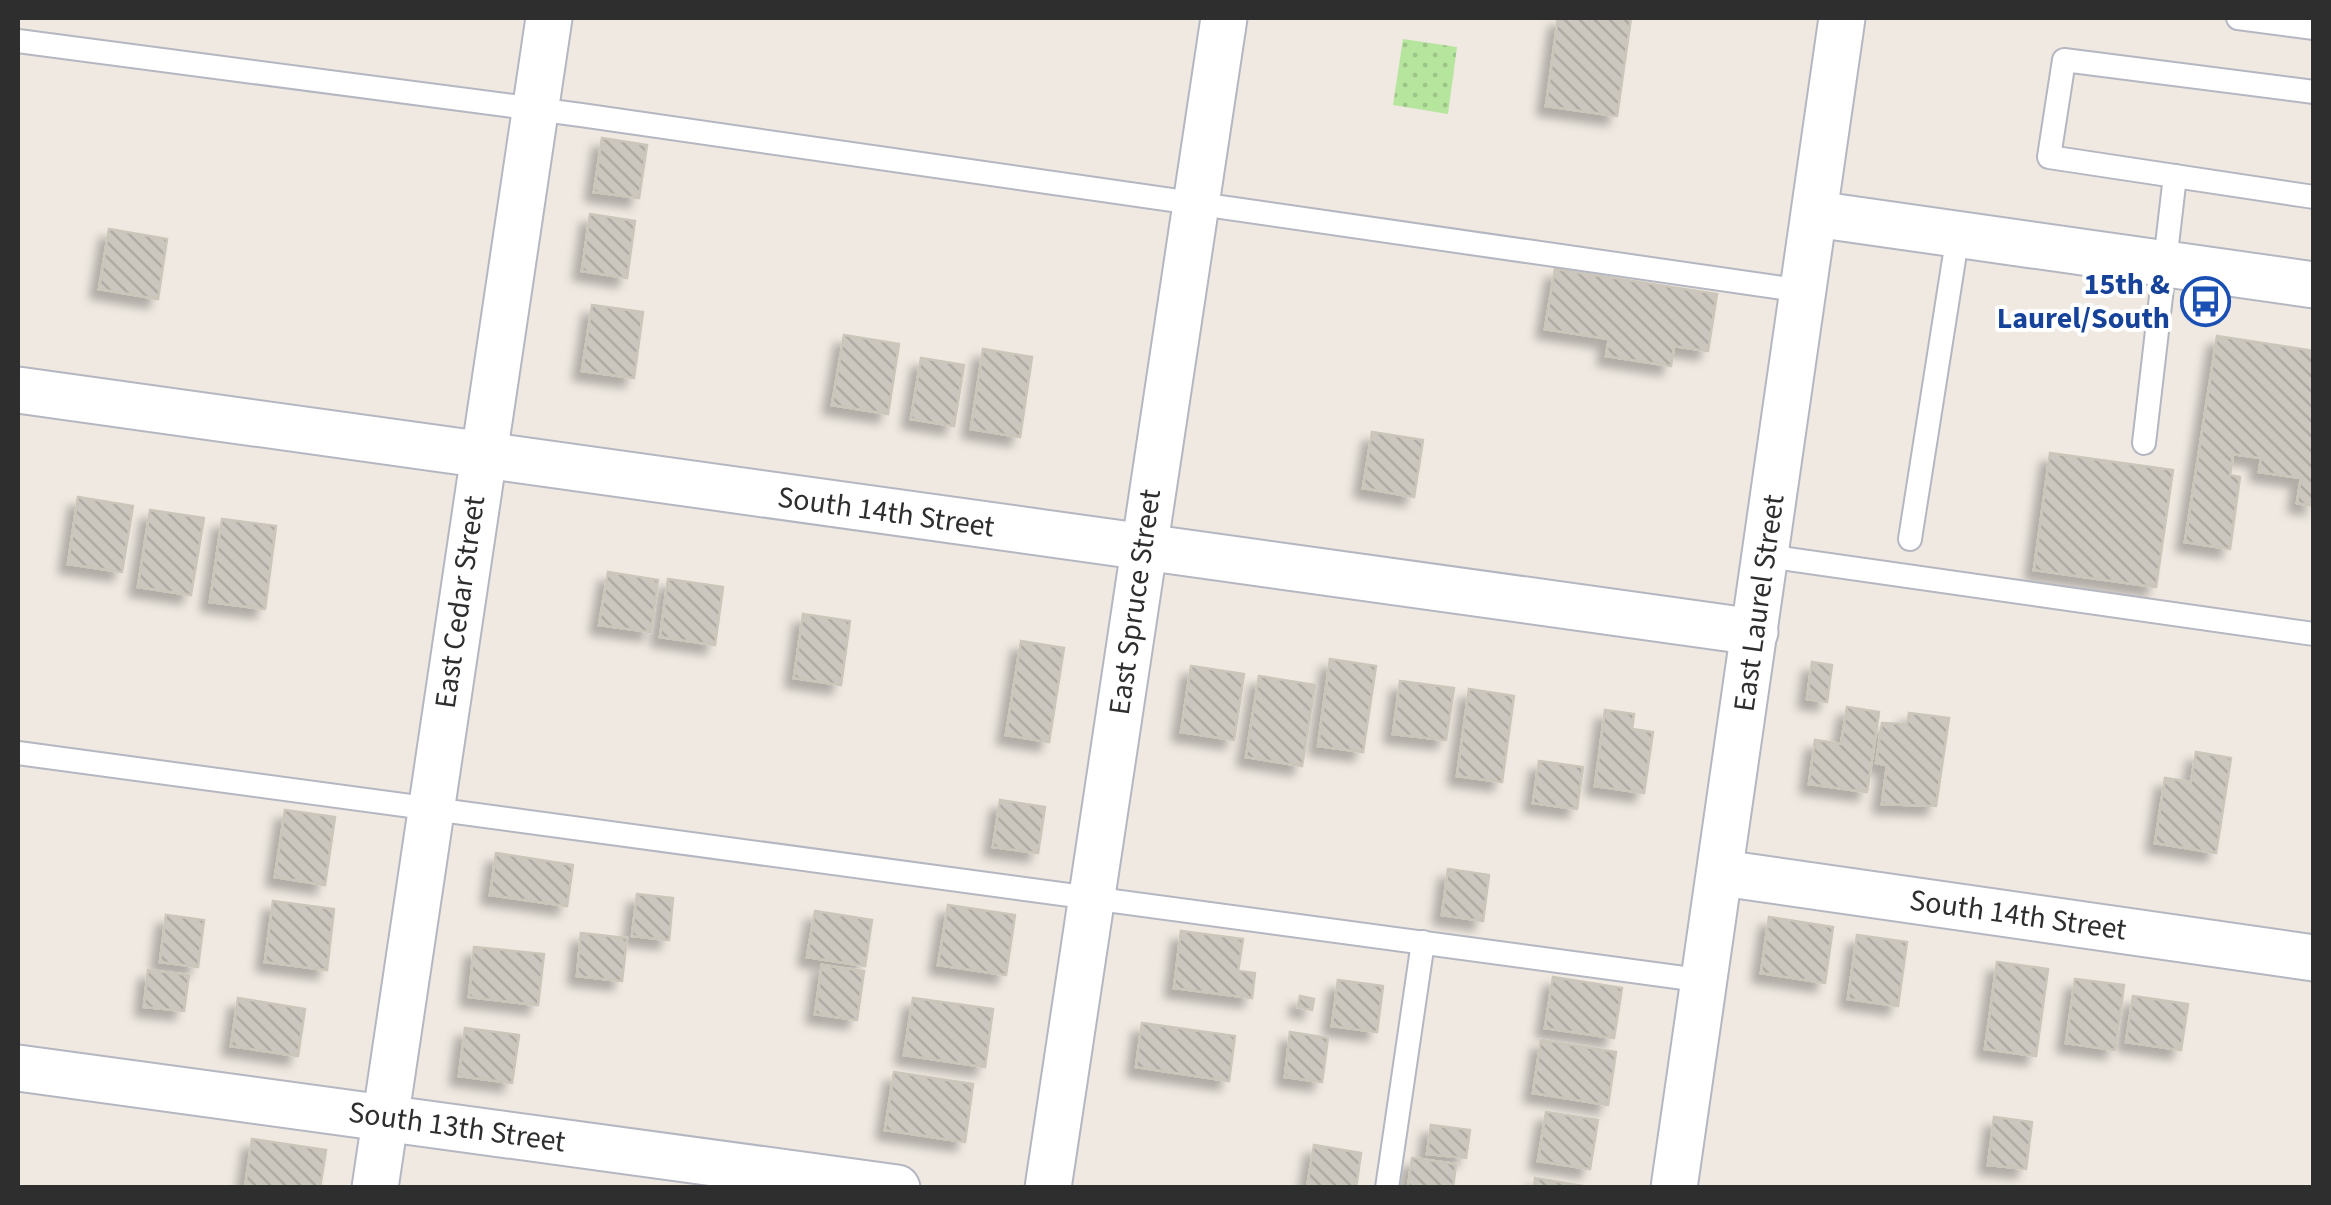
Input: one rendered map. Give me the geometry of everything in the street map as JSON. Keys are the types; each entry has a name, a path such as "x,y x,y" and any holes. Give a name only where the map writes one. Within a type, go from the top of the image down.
{"street":[{"name":"East Cedar Street","path":"375,1188 480,456 549,18"},
{"name":"East Spruce Street","path":"1048,1188 1224,18"},
{"name":"East Laurel Street","path":"1674,1188 1842,18"},
{"path":"1815,214 2314,285"},
{"name":"South 14th Street","path":"18,390 1755,632"},
{"name":"South 14th Street","path":"1722,872 2314,958"},
{"name":"South 13th Street","path":"18,1068 897,1188"}],"lane":[{"path":"2238,18 2314,28"},
{"path":"18,41 535,109 1804,291"},
{"path":"2314,92 2064,60 2049,157 2314,197"},
{"path":"2144,443 2175,176"},
{"path":"1910,538 1958,234"},
{"path":"1766,556 2314,634"},
{"path":"18,753 1706,981"},
{"path":"1388,1188 1423,942"}],"green space":[{"path":"1403,39 1457,47 1448,114 1393,105"}],"building":[{"path":"1558,18 1631,18 1617,116 1546,106"},
{"path":"602,138 647,145 639,198 594,192"},
{"path":"590,214 635,221 627,278 582,271"},
{"path":"109,229 167,239 158,299 99,289"},
{"path":"1555,269 1717,294 1708,351 1674,346 1671,366 1606,356 1609,339 1545,329"},
{"path":"592,305 643,312 634,378 582,371"},
{"path":"844,335 899,344 888,414 832,405"},
{"path":"2217,336 2314,351 2314,506 2297,503 2301,478 2259,472 2261,458 2233,454 2230,475 2240,477 2230,549 2185,542"},
{"path":"983,349 1032,357 1020,437 971,429"},
{"path":"921,358 964,365 954,426 911,419"},
{"path":"1372,432 1423,440 1414,497 1363,488"},
{"path":"2050,453 2173,470 2156,587 2034,570"},
{"path":"78,497 133,506 122,572 68,564"},
{"path":"150,510 204,518 191,595 138,587"},
{"path":"222,519 276,526 265,609 210,602"},
{"path":"608,572 658,580 651,632 599,625"},
{"path":"668,579 723,587 715,645 660,637"},
{"path":"803,614 850,621 841,685 794,678"},
{"path":"1021,641 1064,648 1049,742 1006,735"},
{"path":"1330,659 1376,666 1363,752 1318,746"},
{"path":"1812,662 1832,665 1827,702 1807,699"},
{"path":"1191,666 1244,674 1234,740 1181,732"},
{"path":"1259,676 1315,685 1302,766 1246,757"},
{"path":"1400,681 1454,688 1446,740 1393,734"},
{"path":"1469,689 1514,696 1502,782 1457,776"},
{"path":"1847,707 1879,712 1867,792 1809,784 1815,740 1841,744"},
{"path":"1605,710 1634,714 1632,729 1653,732 1644,793 1595,786"},
{"path":"1909,713 1949,718 1936,806 1882,804 1887,765 1876,763 1882,723 1907,724"},
{"path":"2196,752 2231,758 2216,853 2155,843 2165,778 2191,782"},
{"path":"1539,761 1583,767 1577,809 1533,803"},
{"path":"1000,800 1045,807 1038,853 993,847"},
{"path":"285,810 335,817 325,885 275,877"},
{"path":"496,853 573,865 567,906 490,895"},
{"path":"1448,869 1489,875 1483,921 1442,915"},
{"path":"637,894 673,898 669,940 632,936"},
{"path":"273,901 334,909 327,970 265,962"},
{"path":"948,905 1015,915 1006,975 938,965"},
{"path":"815,911 872,920 865,966 807,957"},
{"path":"166,915 204,920 198,967 160,962"},
{"path":"1769,917 1833,927 1825,983 1761,973"},
{"path":"1181,931 1243,939 1238,971 1255,973 1252,998 1174,988"},
{"path":"581,933 627,938 622,981 577,976"},
{"path":"1857,935 1907,942 1898,1006 1848,999"},
{"path":"474,947 544,954 538,1005 469,997"},
{"path":"1997,962 2048,969 2036,1056 1985,1049"},
{"path":"822,965 864,971 857,1020 815,1014"},
{"path":"148,970 189,975 184,1011 144,1007"},
{"path":"1553,977 1622,988 1614,1038 1545,1028"},
{"path":"2075,979 2124,985 2115,1050 2066,1043"},
{"path":"1338,980 1383,986 1377,1032 1332,1026"},
{"path":"1300,996 1314,999 1312,1010 1298,1007"},
{"path":"2133,996 2188,1004 2181,1050 2126,1042"},
{"path":"238,998 305,1009 298,1056 231,1046"},
{"path":"913,998 993,1009 985,1067 904,1055"},
{"path":"1142,1023 1235,1036 1229,1081 1136,1067"},
{"path":"465,1028 519,1035 512,1083 459,1076"},
{"path":"1290,1032 1328,1038 1322,1082 1285,1077"},
{"path":"1541,1040 1616,1052 1608,1105 1533,1093"},
{"path":"894,1072 973,1084 965,1142 885,1130"},
{"path":"1546,1112 1598,1120 1590,1169 1538,1161"},
{"path":"1994,1117 2032,1122 2026,1169 1988,1165"},
{"path":"1431,1125 1470,1130 1466,1158 1427,1154"},
{"path":"252,1139 326,1150 320,1188 245,1188"},
{"path":"1314,1145 1361,1153 1356,1188 1307,1188"},
{"path":"1412,1158 1456,1164 1453,1188 1408,1188"},
{"path":"1535,1178 1589,1187 1534,1188"}],"place":[{"name":"15th & Laurel/South","path":"2205,301"}]}
